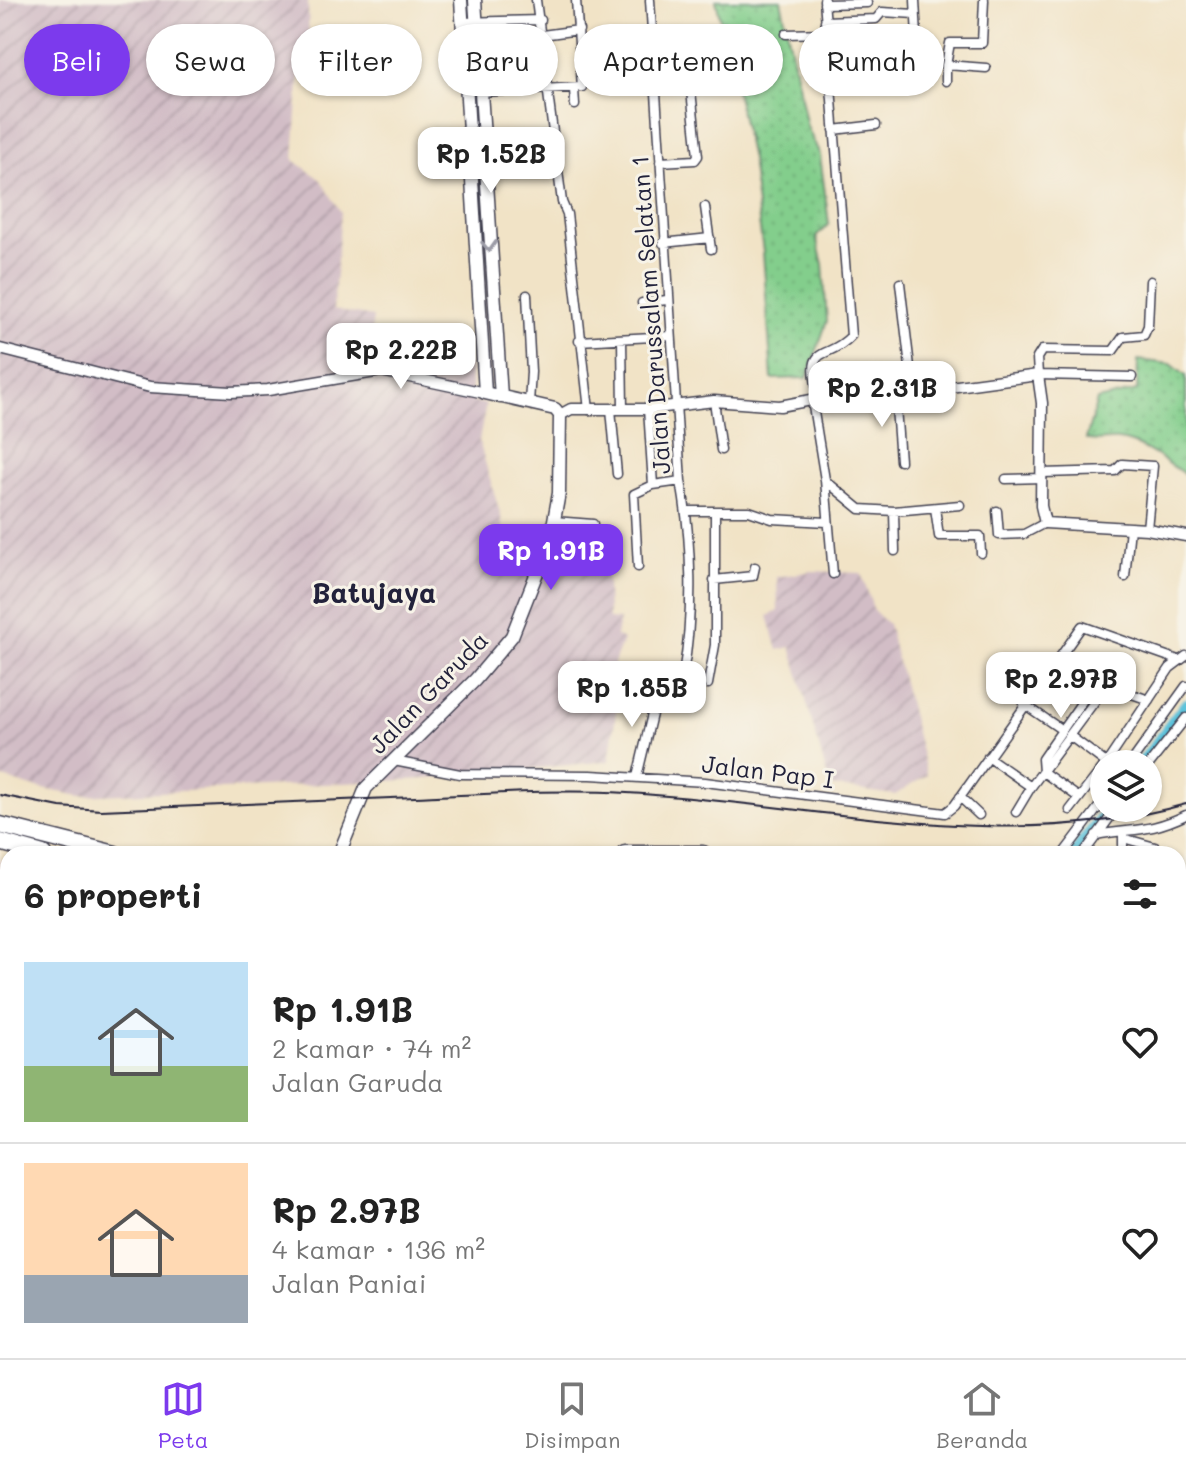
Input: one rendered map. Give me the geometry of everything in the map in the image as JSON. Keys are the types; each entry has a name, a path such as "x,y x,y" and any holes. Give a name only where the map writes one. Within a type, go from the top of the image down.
{"highway":[{"path":"0,825 83,846"}],"main road":[{"path":"461,0 485,393 555,409 560,415"},
{"path":"475,0 476,22"},
{"path":"480,96 501,397"},
{"name":"Jalan Garuda","path":"342,846 366,788 475,680 512,636 534,585 554,521 561,457 560,415"}],"street":[{"path":"536,0 541,24"},
{"path":"576,0 578,24"},
{"name":"Jalan Darussalam Selatan 1","path":"650,0 667,300 686,511 690,635 683,674"},
{"path":"915,0 916,24"},
{"path":"946,81 950,43 982,43 984,0"},
{"path":"825,24 824,2 867,3"},
{"path":"825,21 876,19 882,12 915,14"},
{"path":"462,22 541,20"},
{"path":"786,34 799,34"},
{"path":"946,65 986,68"},
{"path":"558,90 574,89"},
{"path":"550,96 562,202 567,214 589,410"},
{"path":"574,96 575,105"},
{"path":"660,162 695,160 698,156 692,96"},
{"path":"831,96 851,336 822,351 816,360 814,379 833,574"},
{"path":"834,130 876,125"},
{"path":"705,207 711,249"},
{"path":"663,243 710,238"},
{"path":"1045,523 1037,358 1042,350 1113,351 1123,337 1146,334 1150,281"},
{"path":"900,283 913,392"},
{"path":"527,295 531,372 529,403"},
{"path":"642,303 667,300"},
{"path":"579,341 671,336"},
{"path":"622,339 623,409"},
{"path":"0,349 150,387 231,392 268,390 381,371 485,393"},
{"path":"560,415 571,409 648,409 714,401 768,407 1038,375 1132,377"},
{"path":"895,394 900,461"},
{"path":"714,401 721,450"},
{"path":"611,409 617,474"},
{"path":"648,409 653,485"},
{"path":"1006,479 1115,471 1122,464 1153,466 1147,529"},
{"path":"825,480 860,509 894,511 960,505"},
{"path":"638,567 634,494 653,485 681,481"},
{"path":"935,508 939,536 980,536 981,553"},
{"path":"686,511 749,511 772,519 827,522"},
{"path":"708,684 715,645 715,511"},
{"path":"894,511 895,551"},
{"path":"997,511 996,530 1002,536 1024,534 1045,523 1147,529 1186,536"},
{"path":"554,521 593,524"},
{"path":"1125,577 1130,528"},
{"path":"714,580 753,576 755,567"},
{"path":"979,815 960,797 1082,626 1182,658 1115,750"},
{"path":"1052,666 1149,700"},
{"path":"1016,812 1095,683"},
{"path":"1066,733 1106,686"},
{"path":"1140,750 1186,686"},
{"path":"637,777 658,689"},
{"path":"1024,704 1090,752"},
{"path":"1161,750 1186,718"},
{"path":"988,757 1031,787"},
{"name":"Jalan Pap I","path":"394,761 460,774 637,777 945,813 960,797"},
{"path":"1043,772 1078,797"},
{"path":"1070,810 1090,782"},
{"path":"1096,835 1140,832 1186,815"},
{"path":"1069,846 1090,818"},
{"path":"1088,846 1106,822"},
{"path":"1123,834 1123,846"},
{"path":"1123,834 1154,846"}],"shaded area":[{"path":"0,0 308,0 308,24 291,24 291,96 298,96 294,160 321,180 341,212 333,310 373,317 368,353 470,363 472,402 486,404 479,441 502,520 504,564 537,570 552,535 596,536 607,581 608,619 619,620 616,636 623,640 614,663 618,699 609,761 426,779 81,796 32,787 0,777"},
{"path":"812,571 861,573 874,611 888,624 927,775 895,795 830,786 791,647 778,650 768,616 778,611 777,577"}],"green space":[{"path":"716,0 781,0 799,96 807,127 820,155 829,224 816,237 823,264 827,321 807,378 772,379 763,252 751,159 737,96 783,96 783,24 721,24"},
{"path":"1138,360 1171,364 1186,376 1186,475 1136,445 1118,440 1086,439 1097,400 1137,391"}],"waterway":[{"path":"1152,750 1186,704"},
{"path":"1080,846 1098,822"}],"railway":[{"path":"0,795 60,807 101,810 521,792 601,792 697,798 907,822 977,826 1047,826 1117,819 1186,804"}],"district":[{"name":"Batujaya","path":"374,592"}]}
